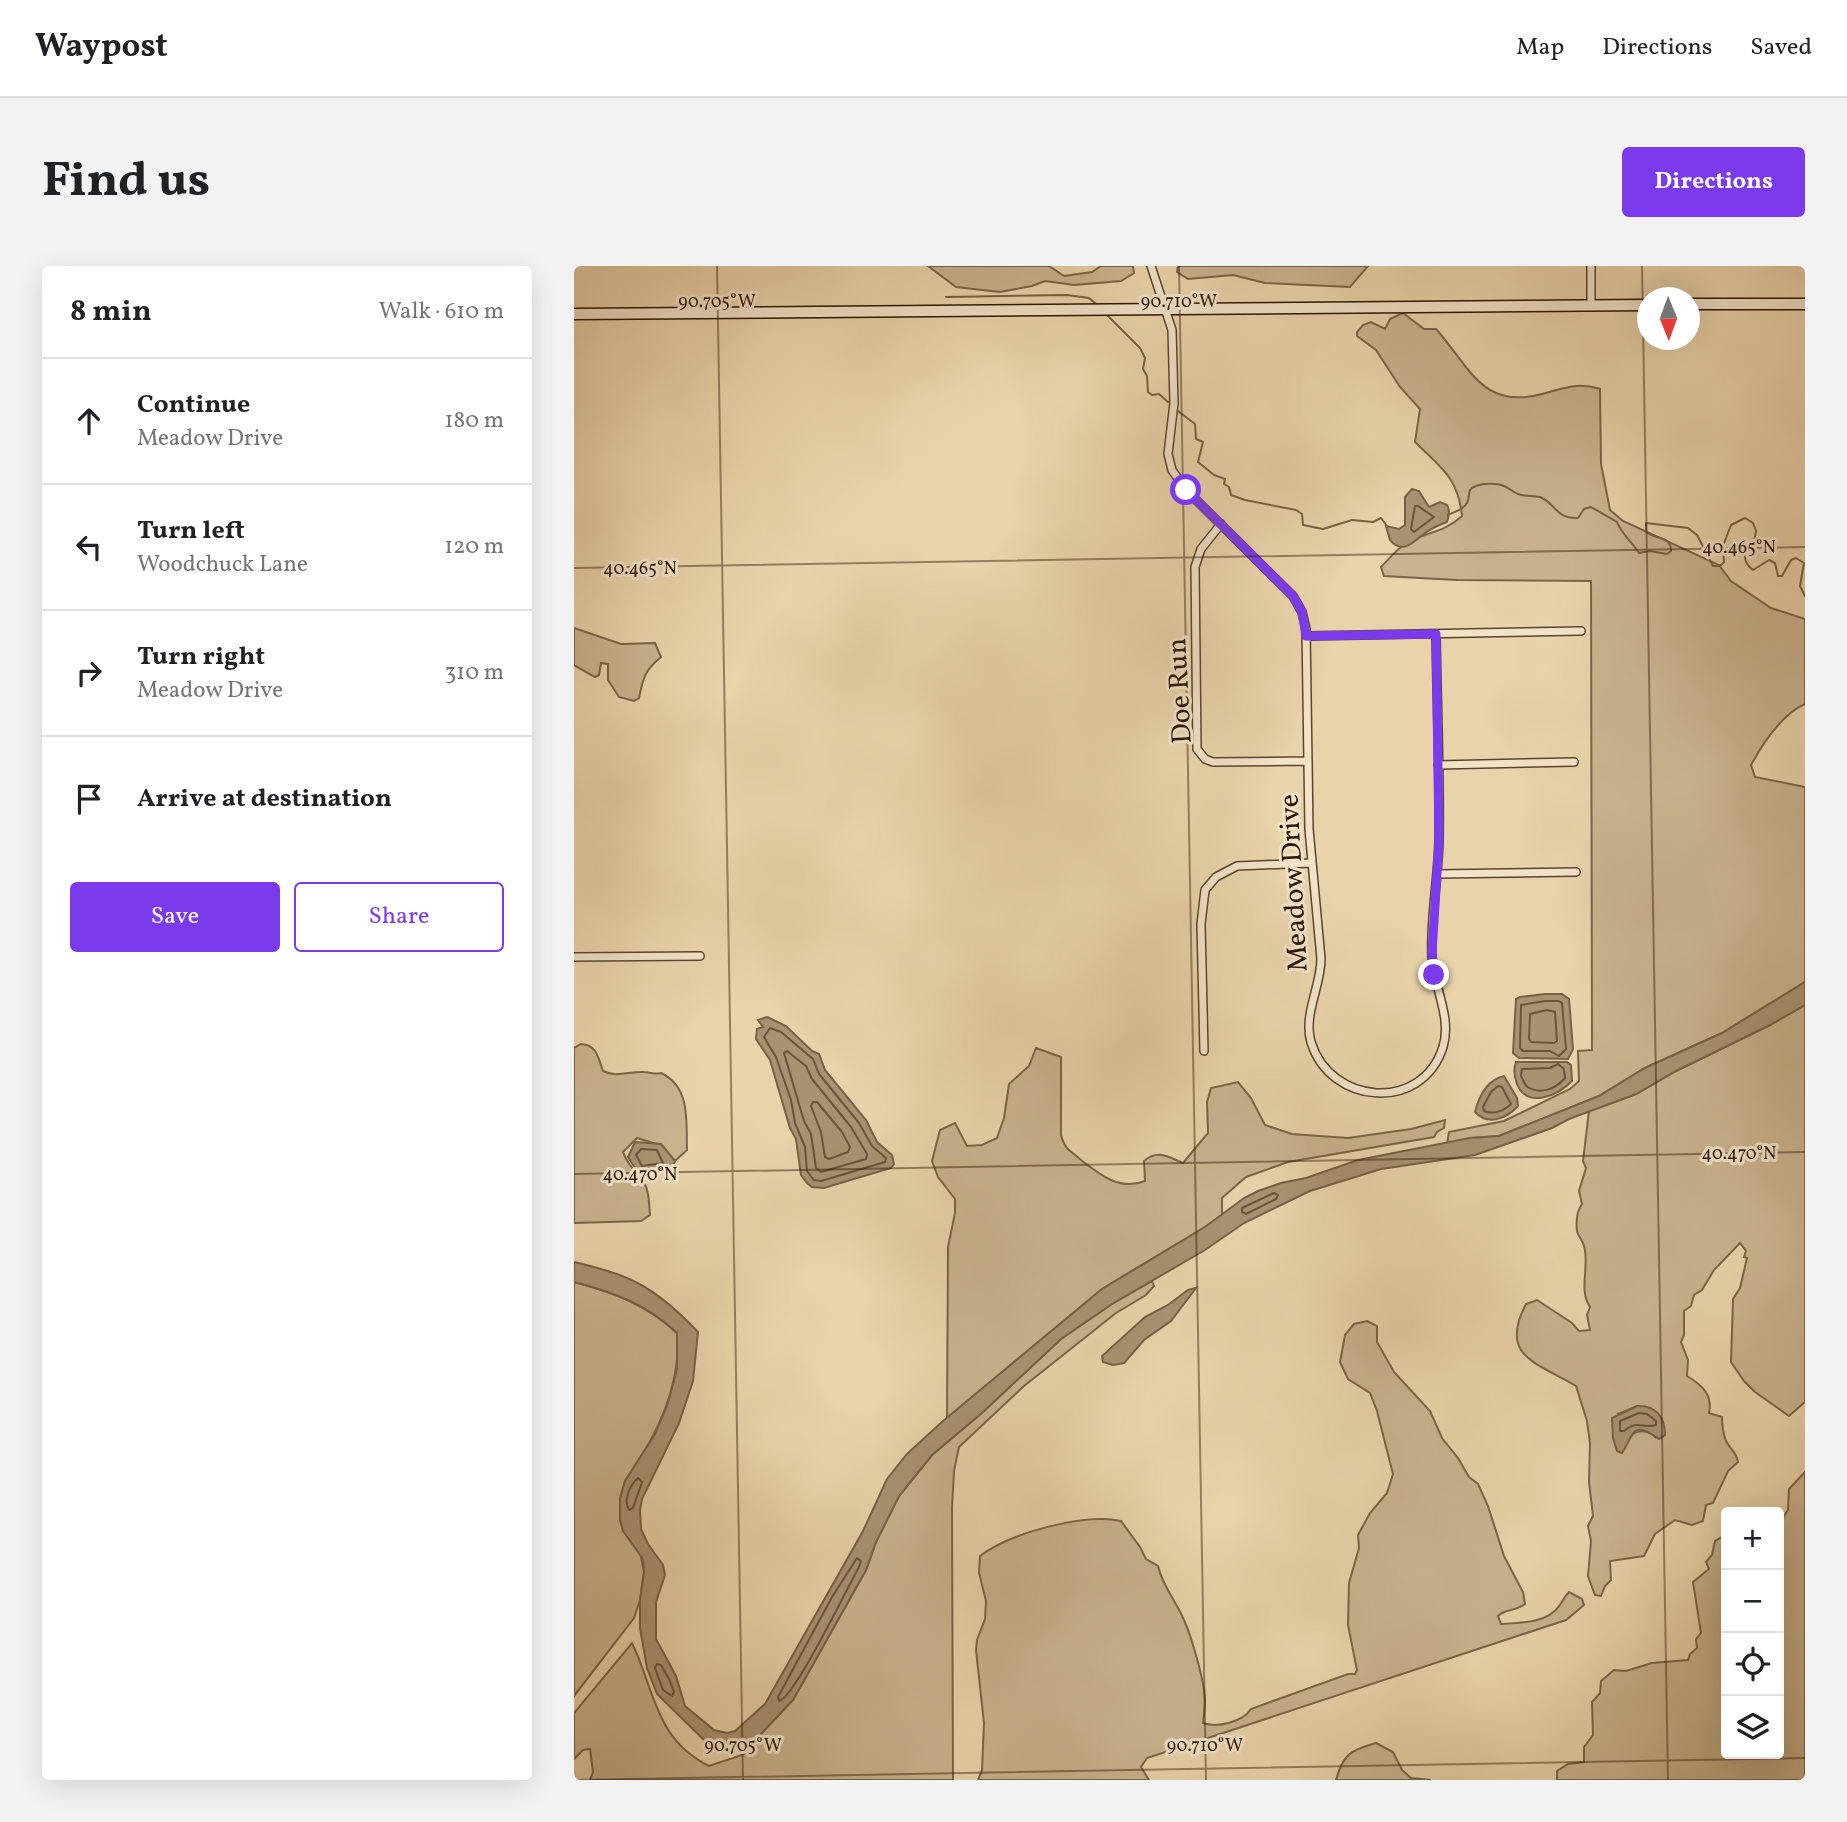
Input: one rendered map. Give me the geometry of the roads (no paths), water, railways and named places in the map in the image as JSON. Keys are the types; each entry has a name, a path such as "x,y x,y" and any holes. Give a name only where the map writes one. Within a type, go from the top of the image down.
{"street":[{"name":"Meadow Drive","path":"1152,266 1172,330 1174,403 1169,435 1170,464 1174,475 1293,596 1302,612 1306,636 1311,863 1321,959 1320,976 1309,1023 1311,1042 1317,1058 1331,1075 1347,1086 1372,1093 1397,1091 1415,1083 1436,1062 1443,1047 1446,1029 1432,960 1437,874 1436,634"},
{"path":"1591,266 1591,305"},
{"path":"574,314 1637,304"},
{"path":"1700,304 1805,304"},
{"name":"Doe Run","path":"1221,524 1201,549 1195,572 1197,749 1205,759 1213,762 1308,761"},
{"path":"1306,636 1581,631"},
{"path":"1438,765 1574,762"},
{"path":"1204,1051 1201,924 1205,890 1216,877 1232,868 1311,863"},
{"path":"1437,874 1576,872"},
{"path":"574,957 700,956"}],"water":[{"path":"1412,489 1419,491 1429,507 1440,502 1447,505 1448,518 1447,522 1403,547 1390,540 1386,526 1399,529 1405,525 1405,497"},
{"path":"1805,982 1805,1005 1636,1094 1475,1155 1381,1169 1310,1191 1244,1223 1205,1250 1112,1304 1061,1339 983,1412 932,1455 899,1496 876,1542 866,1570 793,1700 757,1738 736,1749 717,1748 705,1741 657,1694 647,1668 640,1628 643,1559 623,1531 620,1498 625,1481 655,1434 668,1403 677,1369 677,1333 642,1307 602,1290 574,1282 574,1262 616,1274 644,1286 698,1332 693,1381 679,1423 642,1499 641,1529 663,1565 665,1575 656,1602 656,1639 676,1676 685,1706 714,1730 727,1733 735,1731 765,1704 863,1531 887,1479 907,1454 1102,1289 1205,1227 1258,1191 1358,1160 1470,1138 1499,1136 1599,1096 1645,1068 1722,1033"},
{"path":"1562,994 1569,999 1573,1049 1568,1059 1519,1058 1513,1053 1516,999"},
{"path":"767,1017 786,1026 812,1051 819,1054 825,1070 866,1120 877,1142 892,1155 894,1164 891,1168 824,1188 812,1187 807,1183 801,1175 796,1139 790,1128 770,1060 756,1039 757,1029 763,1027 758,1020"},
{"path":"1516,1062 1567,1062 1571,1065 1572,1081 1543,1098 1528,1096 1522,1092 1516,1081"},
{"path":"1504,1076 1517,1098 1518,1106 1497,1119 1480,1116 1475,1112 1481,1095 1488,1085"},
{"path":"635,1142 661,1144 675,1161 674,1164 664,1171 639,1174 628,1157"},
{"path":"1196,1288 1171,1321 1144,1340 1124,1363 1113,1365 1103,1362 1102,1356 1145,1317 1188,1290"},
{"path":"1637,1406 1644,1406 1658,1413 1665,1435 1659,1439 1638,1430 1634,1432 1622,1453 1617,1451 1613,1438 1612,1418"}],"waterway":[{"path":"946,297 1067,295 1089,298 1096,304"},
{"path":"1107,315 1140,348 1145,358 1143,369 1147,376 1148,392 1152,395 1159,394 1168,402"},
{"path":"1178,411 1195,424 1196,439 1203,442 1198,462 1214,475 1225,479 1224,484 1229,487 1231,495 1296,510 1302,514 1303,525 1323,529 1352,520 1373,522 1381,518 1387,526"},
{"path":"1448,515 1465,505 1473,487 1498,484 1521,495 1540,497 1560,514 1570,518 1578,518 1584,509 1591,507 1617,522 1639,553 1650,551 1667,554 1671,551 1666,540 1646,532 1646,523 1688,528 1697,535 1713,566 1720,566 1724,562 1723,546 1731,525 1745,518 1753,523 1756,531 1754,542 1747,548 1745,556 1749,567 1753,570 1769,560 1775,563 1778,576 1782,576 1791,560 1796,558 1804,563 1800,586 1805,596"}]}
